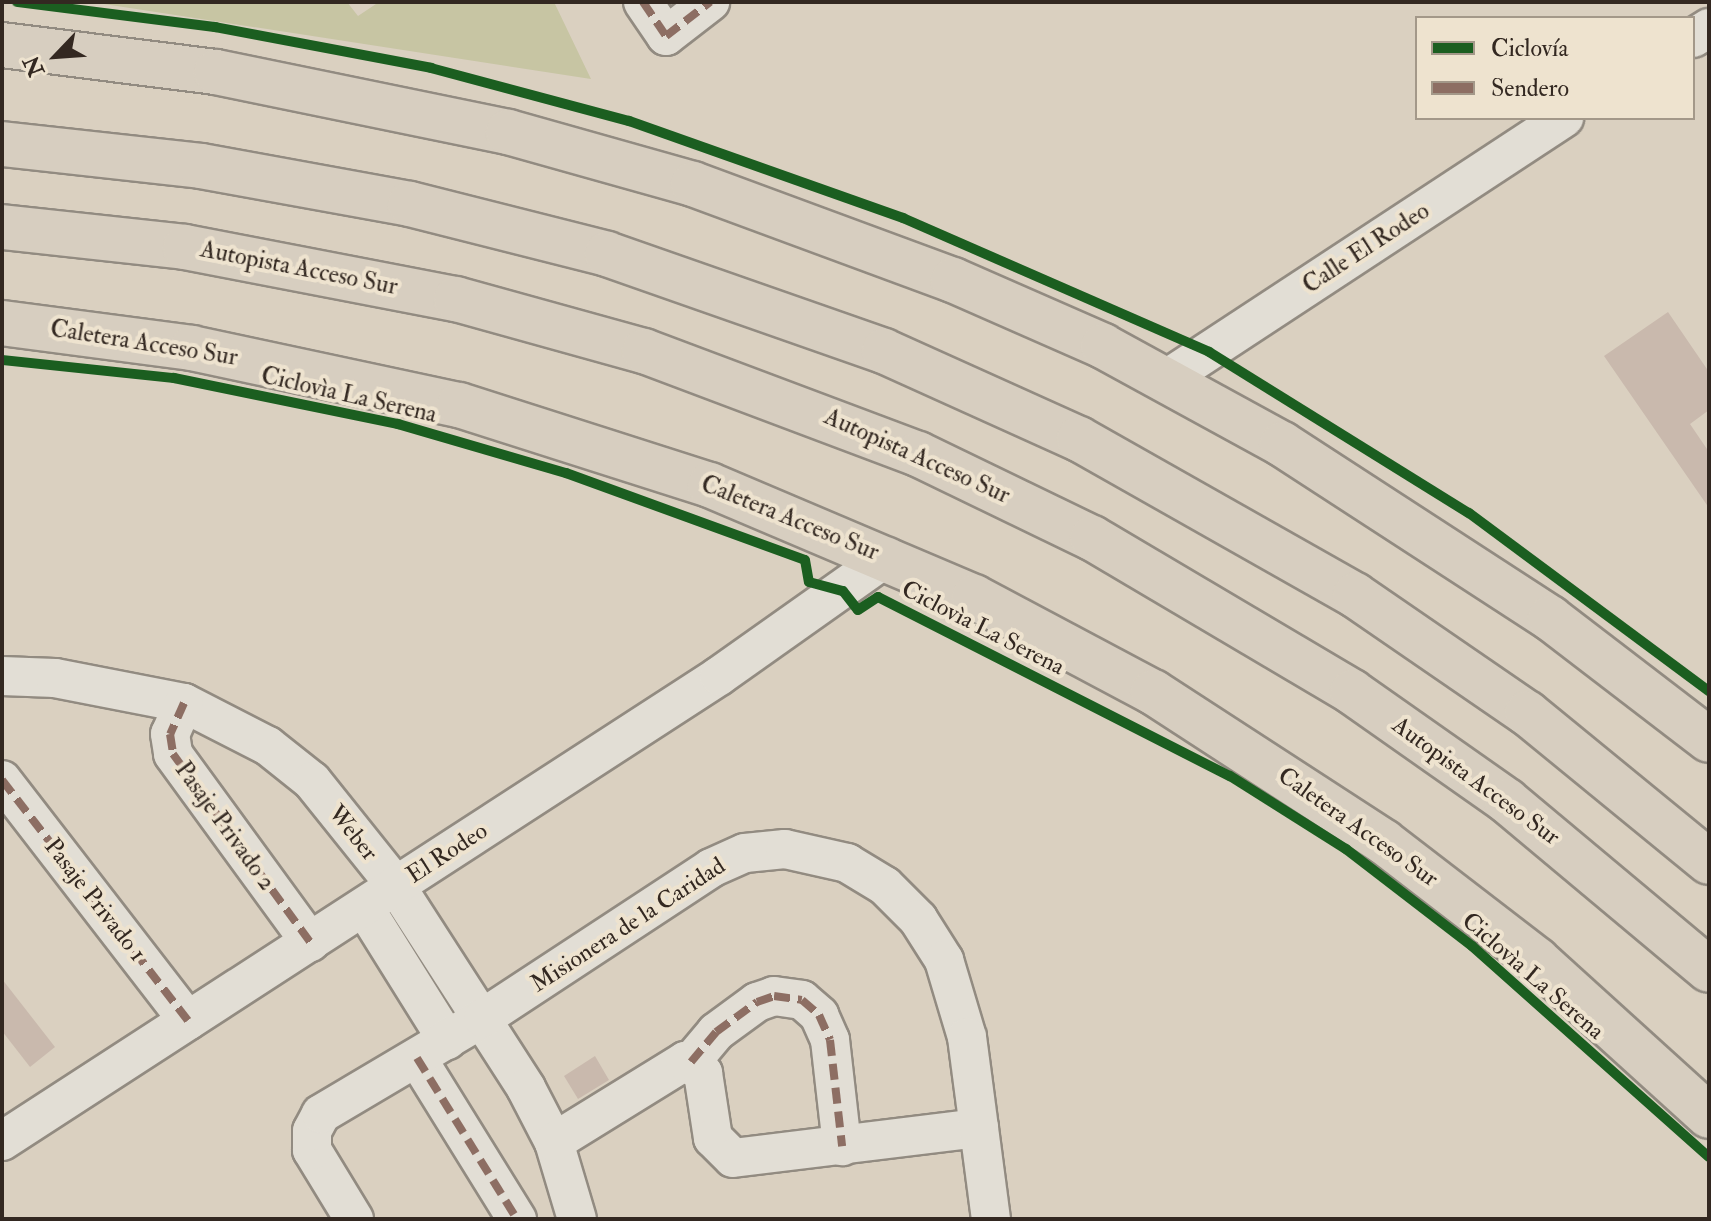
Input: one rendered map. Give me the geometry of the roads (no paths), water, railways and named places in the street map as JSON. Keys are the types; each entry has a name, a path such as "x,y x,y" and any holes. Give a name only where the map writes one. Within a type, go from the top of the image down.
{"main road":[{"path":"2,45 314,89 601,156 869,246 1037,316 1168,378 1464,559 1709,740"},
{"path":"2,144 201,166 410,204 634,262 884,351 1079,439 1330,580 1527,713 1709,862"},
{"name":"Autopista Acceso Sur","path":"2,227 200,249 456,299 671,360 918,454 1105,545 1352,692 1519,810 1709,970"},
{"name":"Caletera Acceso Sur","path":"2,323 192,348 459,405 696,480 887,557 1073,648 1309,790 1537,960 1709,1116"}],"street":[{"path":"643,2 666,36 710,2"},
{"name":"Calle El Rodeo","path":"1168,378 1561,120"},
{"name":"El Rodeo","path":"7,1129 188,1021 364,907 719,676 887,557"},
{"name":"Weber","path":"2,676 55,678 184,703 268,746 312,781 396,886 483,1018 554,1142 577,1219"},
{"name":"Pasaje Privado 2","path":"184,703 170,734 173,754 310,942"},
{"name":"Pasaje Privado 1","path":"2,780 188,1021"},
{"name":"Misionera de la Caridad","path":"354,1219 316,1159 312,1131 328,1109 483,1018 728,859 764,850 806,851 847,863 885,886 932,939 962,1010 991,1219"},
{"path":"364,907 517,1219"},
{"path":"554,1142 678,1063 691,1062 716,1032 757,1002 774,996 802,1000 826,1027 842,1146"},
{"path":"691,1062 703,1073 713,1138 725,1154 741,1159 979,1128"}]}
